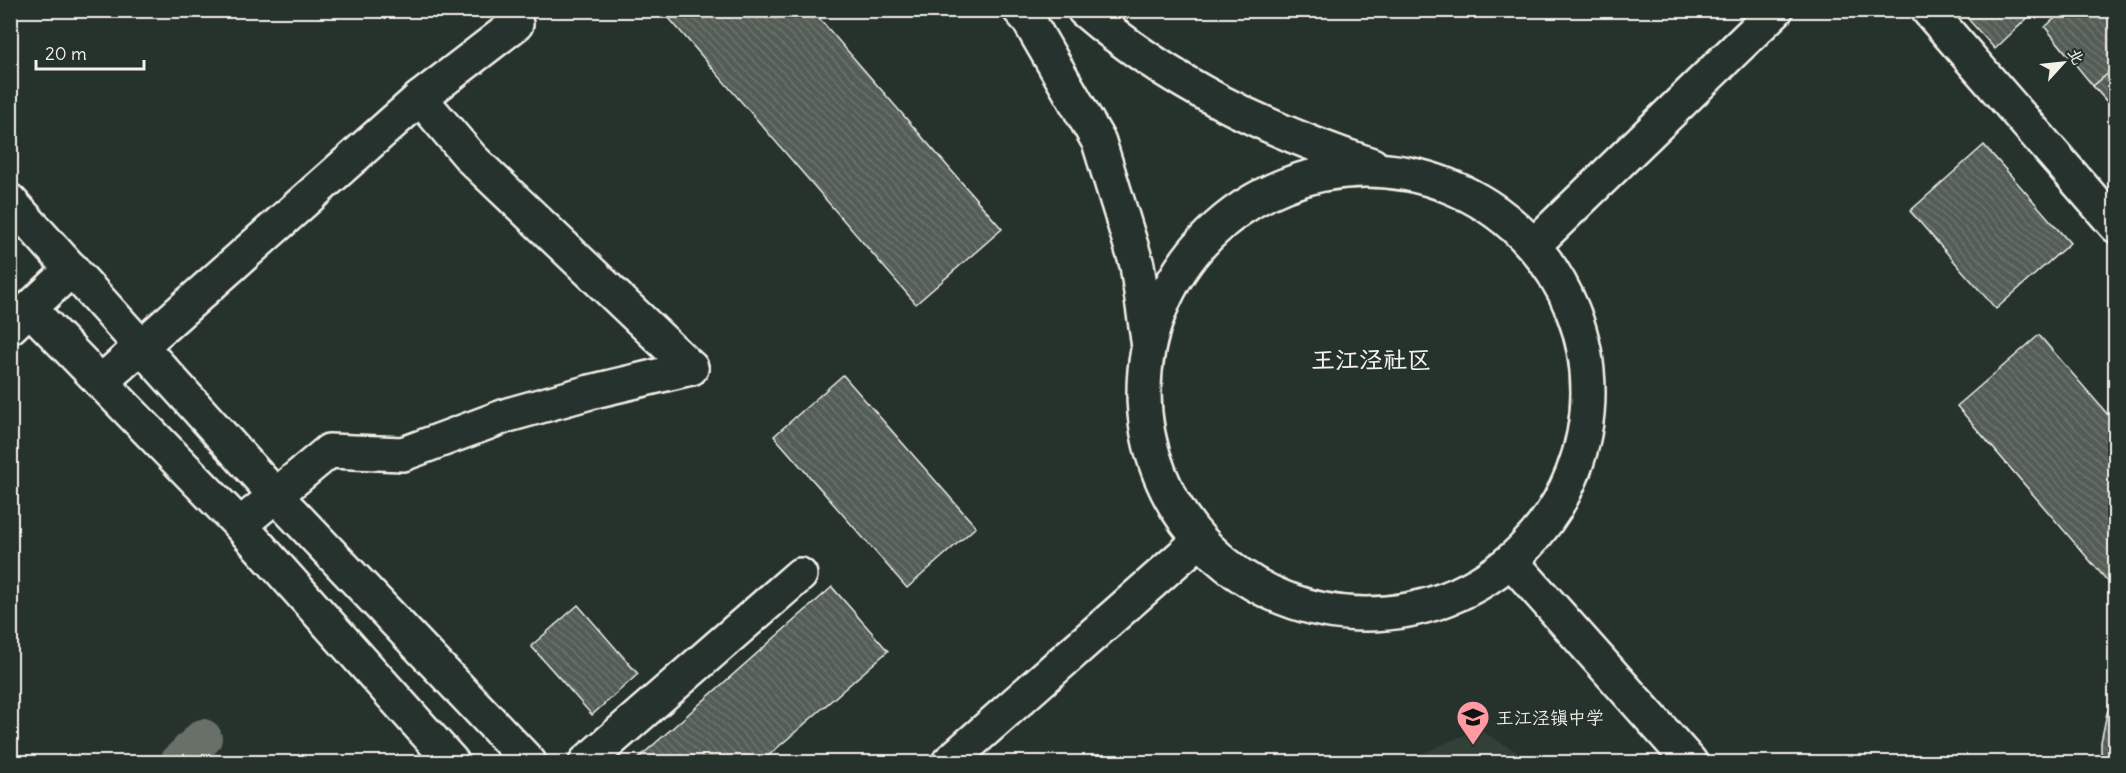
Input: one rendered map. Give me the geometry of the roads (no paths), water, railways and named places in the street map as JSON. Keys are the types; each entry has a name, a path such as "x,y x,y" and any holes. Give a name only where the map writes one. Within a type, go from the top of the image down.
{"street":[{"path":"1020,10 1028,19 1099,142 1137,265 1148,344 1145,413 1156,458 1162,481 1200,540 1243,578 1295,603 1352,615 1409,612 1464,593 1512,562 1567,493 1590,408 1579,321 1535,244 1465,190 1379,168 1321,148 1264,125 1210,97 1154,64 1084,10"},
{"path":"1535,244 1776,10"},
{"path":"1928,10 2115,225"},
{"path":"101,382 420,98 516,24"},
{"path":"240,525 329,451 403,454 508,415 590,392 691,368 472,159 420,98"},
{"path":"1148,344 1173,279 1216,225 1292,180 1379,168"},
{"path":"10,201 276,496 529,762"},
{"path":"72,269 20,318 101,382 240,525 452,762"},
{"path":"950,762 1200,540"},
{"path":"1512,562 1690,762"},
{"path":"586,762 800,575"}],"waterway":[{"path":"179,762 203,738"}],"place":[{"name":"王江泾镇中学","path":"1473,746"}],"district":[{"name":"王江泾社区","path":"1371,359"}]}
